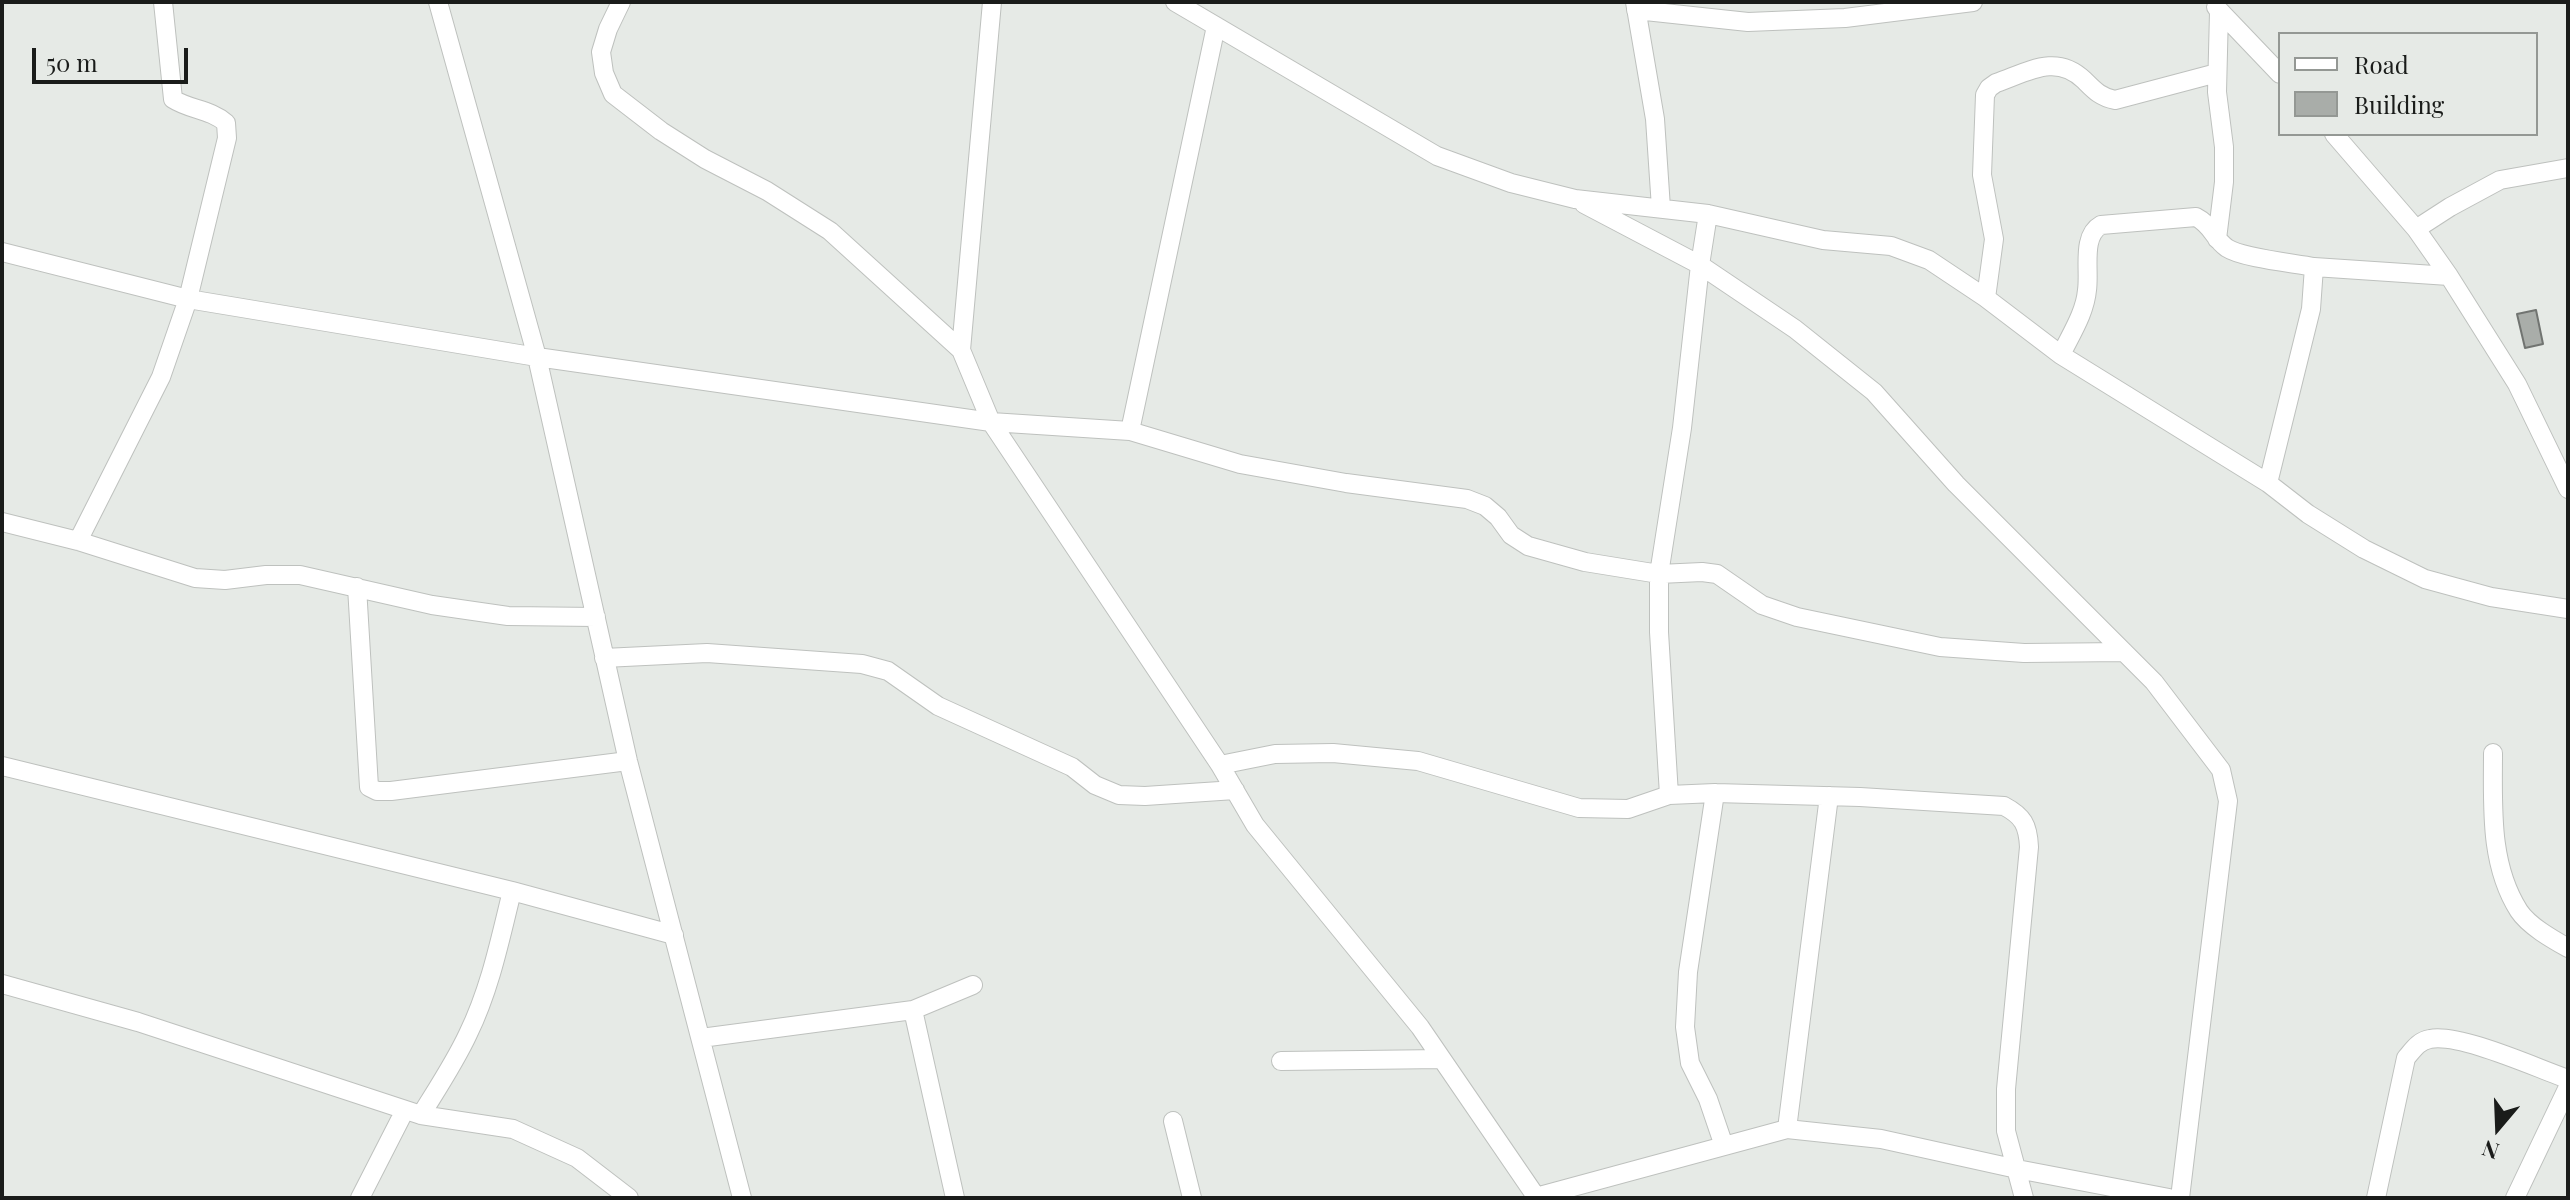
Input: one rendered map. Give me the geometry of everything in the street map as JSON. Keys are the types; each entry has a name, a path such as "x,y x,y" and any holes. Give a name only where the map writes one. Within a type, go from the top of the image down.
{"street":[{"path":"78,541 161,377 188,299 227,138 226,123 215,114 173,99 163,2"},
{"path":"438,2 537,357 628,761 742,1198"},
{"path":"621,2 601,52 604,73 613,94 694,152 767,191 830,231 961,350 991,422 1220,765 1255,825 1420,1027 1536,1198 1787,1129 1881,1139 2169,1198"},
{"path":"961,350 992,2"},
{"path":"1175,2 1437,156 1511,183 1575,199 1708,214 1823,240 1891,246 1929,260 1986,298 2061,355 2268,483 2308,514 2364,549 2425,579 2491,597 2568,609"},
{"path":"1661,208 1655,119 1636,6 1748,22 1845,18 1973,2"},
{"path":"2216,7 2224,182 2217,239"},
{"path":"2216,7 2278,72"},
{"path":"1130,431 1216,26"},
{"path":"1986,298 1994,239 1982,175 1985,95 1989,88 2052,65 2075,71 2102,98 2115,100 2217,73"},
{"path":"2336,136 2416,229 2449,276 2517,384 2568,489"},
{"path":"2416,229 2500,180 2568,168"},
{"path":"1575,199 1700,265 1795,329 1874,392 1956,484 2154,682 2221,770 2228,801 2180,1198"},
{"path":"1669,795 1659,632 1659,574 1682,428 1708,214"},
{"path":"2061,355 2085,301 2089,241 2094,229 2101,225 2196,217 2207,223 2229,250 2314,267 2449,276"},
{"path":"2,252 188,299 537,357 991,422 1130,431 1240,464 1346,483 1467,499 1485,506 1511,535 1528,546 1585,562 1659,574 1717,574 1775,611 1940,647 2024,653 2124,652"},
{"path":"2268,483 2304,345 2314,267"},
{"path":"2,522 78,541 195,578 225,580 300,575 432,605 508,616 596,617"},
{"path":"357,587 369,787 377,791 391,791 628,761"},
{"path":"604,658 707,653 862,664 888,671 938,706 1072,767 1095,785 1119,795 1235,790"},
{"path":"1220,765 1275,754 1333,753 1418,761 1579,808 1628,809 1669,795 1715,793 2004,806 2020,815 2028,828 2029,847 2006,1089 2006,1131 2024,1198"},
{"path":"2493,753 2496,847 2503,879 2520,913 2568,948"},
{"path":"2,766 512,891 674,935"},
{"path":"1715,793 1688,972 1685,1027 1690,1063 1708,1099 1724,1146"},
{"path":"1787,1129 1829,796"},
{"path":"360,1198 413,1112 467,1036 493,968 512,891"},
{"path":"2,984 138,1022 413,1112 513,1129 577,1158 629,1198"},
{"path":"701,1038 913,1010 973,985"},
{"path":"913,1010 955,1198"},
{"path":"2376,1198 2406,1058 2417,1044 2429,1039 2454,1039 2568,1079"},
{"path":"1281,1061 1442,1059"},
{"path":"2515,1198 2568,1087"},
{"path":"1173,1121 1192,1198"}],"building":[{"path":"2536,310 2543,344 2525,348 2517,314"}]}
